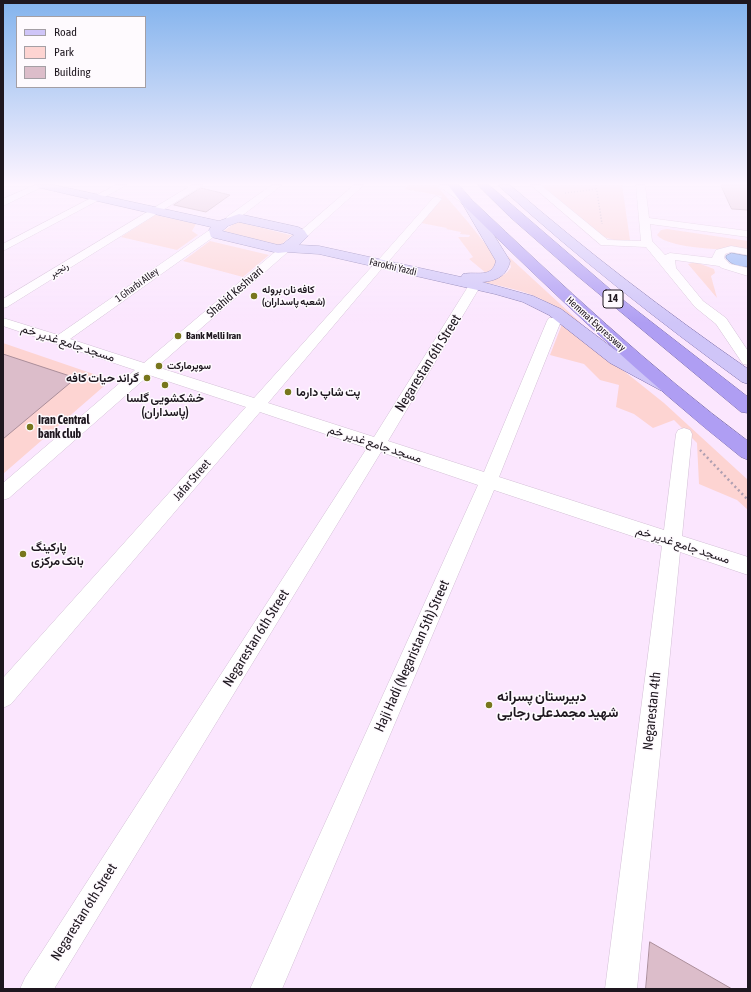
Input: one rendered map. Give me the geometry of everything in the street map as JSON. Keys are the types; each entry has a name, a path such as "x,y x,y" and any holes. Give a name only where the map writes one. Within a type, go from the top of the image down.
{"highway":[{"name":"Hemmat Expressway","path":"497,231 574,305 666,386 747,451"},
{"name":"14","path":"533,231 698,369 748,407"}],"main road":[{"name":"Farokhi Yazdi","path":"219,231 217,234 222,236 270,248 319,250 382,261"},
{"name":"Farokhi Yazdi","path":"296,231 301,236 324,245 510,293 543,305 581,331 616,359 666,386"},
{"path":"382,261 467,277 488,277 498,273 503,266 503,261 485,231"},
{"path":"557,231 595,263 688,335 748,378"},
{"path":"287,248 301,236"}],"street":[{"path":"3,248 34,231"},
{"name":"رنجبر","path":"3,304 121,231"},
{"name":"1 Gharbi Alley","path":"60,341 213,231"},
{"path":"301,236 306,231"},
{"name":"Jafar Street","path":"3,696 408,231"},
{"path":"591,231 605,243 650,244"},
{"path":"646,231 647,241 699,304 721,321 748,361"},
{"path":"728,231 748,234"},
{"name":"Shahid Keshvari","path":"3,493 287,248"},
{"path":"721,263 718,256 720,252 724,250 739,250 748,252"},
{"path":"670,268 668,259 670,256 721,263 733,269 748,272"},
{"name":"Negarestan 6th Street","path":"36,989 377,445 475,285"},
{"name":"Haji Hadi (Negaristan 5th) Street","path":"266,989 489,481 554,321"},
{"name":"مسجد جامع غدیر خم","path":"3,322 748,566"},
{"name":"Negarestan 4th","path":"621,989 684,434"}],"path":[{"path":"603,231 605,243"},
{"path":"684,434 748,500"}],"green space":[{"path":"130,231 192,231 198,235 177,250 121,237"},
{"path":"225,231 275,231 292,235 282,244 278,245"},
{"path":"457,231 475,231 499,261 495,268 486,273 469,259 473,257 458,237 469,237 470,235 460,234 461,232"},
{"path":"629,231 630,240 621,242 586,232"},
{"path":"660,231 682,231 748,241 748,250 728,250 686,246 663,240 657,235"},
{"path":"210,241 269,255 243,277 183,261"},
{"path":"508,256 609,349 566,315 539,298 516,290 476,281 500,277 508,271 511,267"},
{"path":"698,263 714,269 715,273 711,276 717,298 688,264"},
{"path":"562,324 579,335 664,403 748,480 748,510 737,500 699,484 697,443 674,420 653,428 634,414 616,407 619,385 600,380 584,364 550,355"},
{"name":"Iran Central bank club","path":"3,343 111,380 3,474"}],"water":[{"path":"732,253 748,256 748,267 741,267 730,262 726,256"}],"building":[{"path":"3,354 76,378 3,439"},
{"path":"650,942 732,989 646,989"}],"place":[{"name":"کافه نان بروله (شعبه پاسداران)","path":"254,296"},
{"name":"Bank Melli Iran","path":"178,336"},
{"name":"سوپرمارکت","path":"159,366"},
{"name":"گراند حیات کافه","path":"147,378"},
{"name":"خشکشویی گلسا (پاسداران)","path":"165,385"},
{"name":"پت شاپ دارما","path":"288,392"},
{"name":"Iran Central bank club","path":"30,427"},
{"name":"پارکینگ بانک مرکزی","path":"23,554"},
{"name":"دبیرستان پسرانه شهید مجمدعلی رجایی","path":"489,705"}]}
